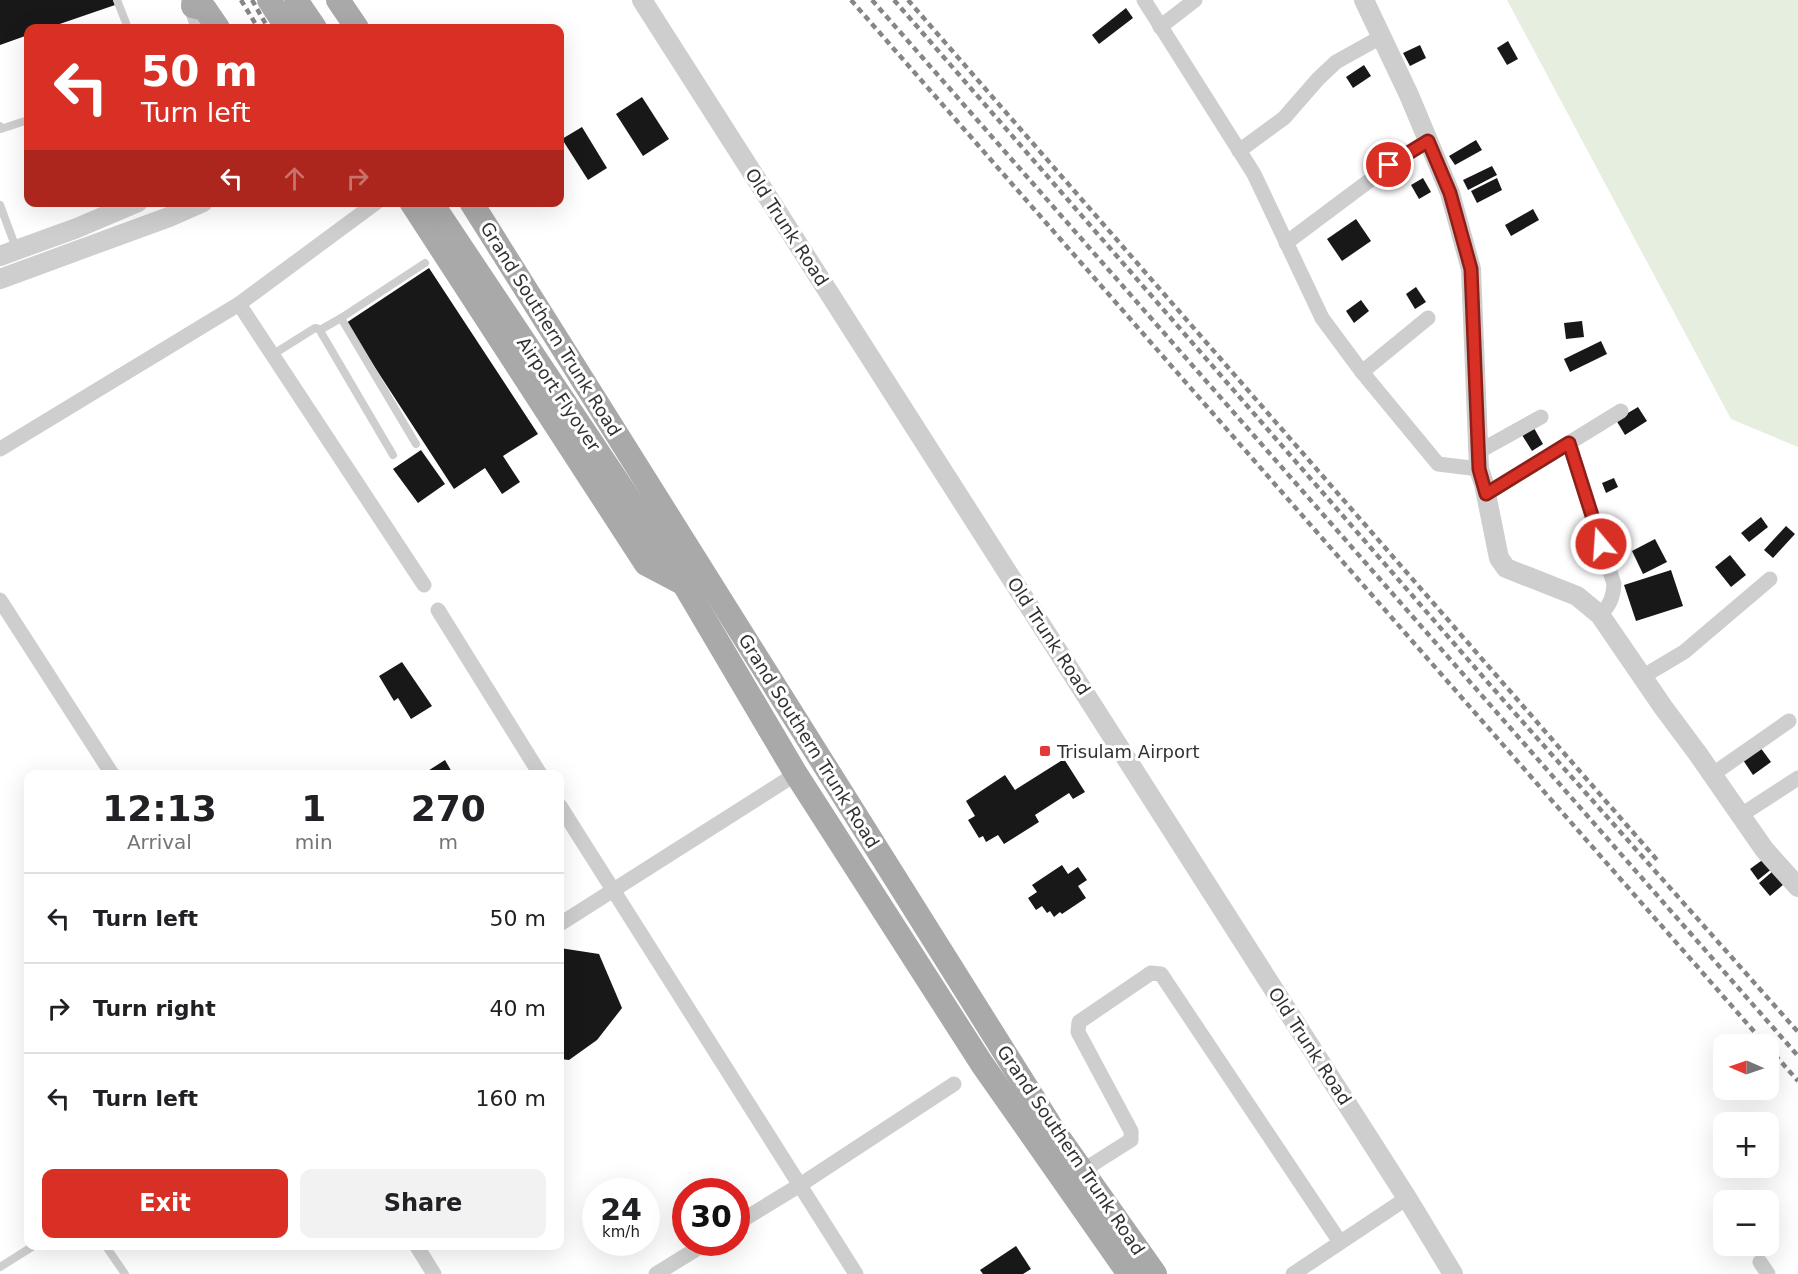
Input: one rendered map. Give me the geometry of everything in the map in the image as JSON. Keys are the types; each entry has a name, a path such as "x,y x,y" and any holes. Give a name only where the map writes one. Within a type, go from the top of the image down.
{"main road":[{"path":"269,0 284,24"},
{"path":"277,0 293,24"},
{"path":"296,0 312,24"},
{"path":"338,0 354,24"},
{"path":"195,12 205,9 215,24"},
{"path":"414,207 646,564 686,585"},
{"name":"Airport Flyover","path":"434,207 686,585"},
{"name":"Grand Southern Trunk Road","path":"474,207 1052,1128 1155,1274"},
{"name":"Grand Southern Trunk Road","path":"686,585 796,774 982,1064 1130,1274"}],"street":[{"name":"Old Trunk Road","path":"642,0 1407,1198 1453,1274"},
{"path":"1144,0 1254,174 1322,318 1362,372 1438,464 1478,460 1540,417"},
{"path":"1160,27 1195,0"},
{"path":"1364,0 1450,193 1471,269 1478,460 1499,558 1506,568 1577,596 1600,615 1764,849 1796,882"},
{"path":"1239,151 1284,118 1336,62 1381,37"},
{"path":"1286,243 1401,157 1428,141"},
{"path":"8,253 126,207"},
{"path":"0,279 169,218 192,207"},
{"path":"0,449 239,304 370,207"},
{"path":"239,304 424,585"},
{"path":"1362,372 1428,318"},
{"path":"1486,494 1621,411"},
{"path":"1569,443 1614,584 1612,598 1600,615"},
{"path":"1642,677 1684,651 1770,579"},
{"path":"0,600 109,770"},
{"path":"438,610 538,770"},
{"path":"1713,774 1789,721"},
{"path":"564,922 796,774"},
{"path":"1741,815 1798,778"},
{"path":"564,812 856,1274"},
{"path":"1082,1171 1131,1140 1132,1136 1078,1032 1079,1022 1151,974 1161,974 1340,1242"},
{"path":"750,1215 954,1084"},
{"path":"1293,1274 1407,1198"},
{"path":"419,1250 434,1274"},
{"path":"656,1274 685,1256"}],"lane":[{"path":"117,0 126,24"},
{"path":"0,126 1,129 24,121"},
{"path":"0,205 9,230 8,253"},
{"path":"0,234 9,230"},
{"path":"320,330 425,263"},
{"path":"341,318 416,444"},
{"path":"272,355 315,328 320,330 393,455"},
{"path":"0,1268 27,1250"},
{"path":"108,1250 125,1274"}],"shaded area":[{"path":"1507,0 1798,0 1798,447 1731,419"}],"building":[{"path":"0,0 113,0 115,5 60,24 24,24 24,36 0,45"},
{"path":"1126,8 1133,18 1099,44 1092,35"},
{"path":"1508,41 1518,59 1507,65 1497,48"},
{"path":"1420,45 1426,58 1410,66 1403,53"},
{"path":"1364,65 1371,76 1353,88 1346,77"},
{"path":"642,97 669,139 643,156 616,114"},
{"path":"582,127 607,168 588,180 564,142 564,138"},
{"path":"1476,140 1482,150 1455,165 1449,156"},
{"path":"1492,166 1497,175 1468,190 1463,180"},
{"path":"1423,178 1431,192 1419,199 1411,185"},
{"path":"1497,178 1502,190 1477,203 1471,191"},
{"path":"1533,209 1539,220 1511,236 1505,225"},
{"path":"1356,219 1371,241 1342,261 1327,239"},
{"path":"429,268 538,434 503,456 520,482 502,494 485,468 454,489 346,323"},
{"path":"1416,287 1426,302 1415,309 1406,294"},
{"path":"1361,300 1369,311 1354,323 1346,311"},
{"path":"1582,321 1584,337 1566,339 1564,323"},
{"path":"1601,341 1607,354 1570,372 1564,359"},
{"path":"1638,407 1647,421 1625,435 1616,420"},
{"path":"1534,428 1543,444 1532,451 1522,435"},
{"path":"421,450 445,484 418,503 393,469"},
{"path":"1614,478 1618,487 1606,493 1602,483"},
{"path":"1761,517 1768,527 1749,542 1741,533"},
{"path":"1786,526 1795,534 1773,558 1764,550"},
{"path":"1655,539 1667,562 1643,574 1632,551"},
{"path":"1730,555 1746,575 1731,587 1715,567"},
{"path":"1671,570 1683,606 1636,621 1624,585"},
{"path":"402,662 432,706 411,719 398,698 394,701 379,676"},
{"path":"1760,747 1771,762 1753,775 1743,760"},
{"path":"1064,759 1085,792 1073,799 1069,793 1035,815 1039,822 1004,844 998,835 986,842 983,836 979,838 968,820 975,816 966,801 1005,775 1015,790"},
{"path":"445,760 451,770 429,770"},
{"path":"1765,858 1773,868 1758,880 1750,869"},
{"path":"1062,865 1068,874 1078,867 1087,880 1078,886 1086,898 1054,917 1042,906 1036,910 1028,898 1037,892 1032,885"},
{"path":"1773,871 1784,884 1770,896 1759,883"},
{"path":"564,949 599,954 622,1008 597,1040 569,1060 564,1059"},
{"path":"1016,1246 1031,1269 1023,1274 983,1274 980,1270"}],"railway":[{"path":"241,0 256,24"},
{"path":"252,0 266,24"},
{"path":"851,0 1756,1034"},
{"path":"872,0 1798,1056"},
{"path":"894,0 1498,694 1798,1032"},
{"path":"908,0 1658,861"},
{"path":"1779,1059 1798,1081"}],"place":[{"name":"Trisulam Airport","path":"1045,751"}],"route":[{"path":"1389,165 1428,141 1450,193 1471,269 1479,469 1486,494 1569,443 1601,544"}]}
